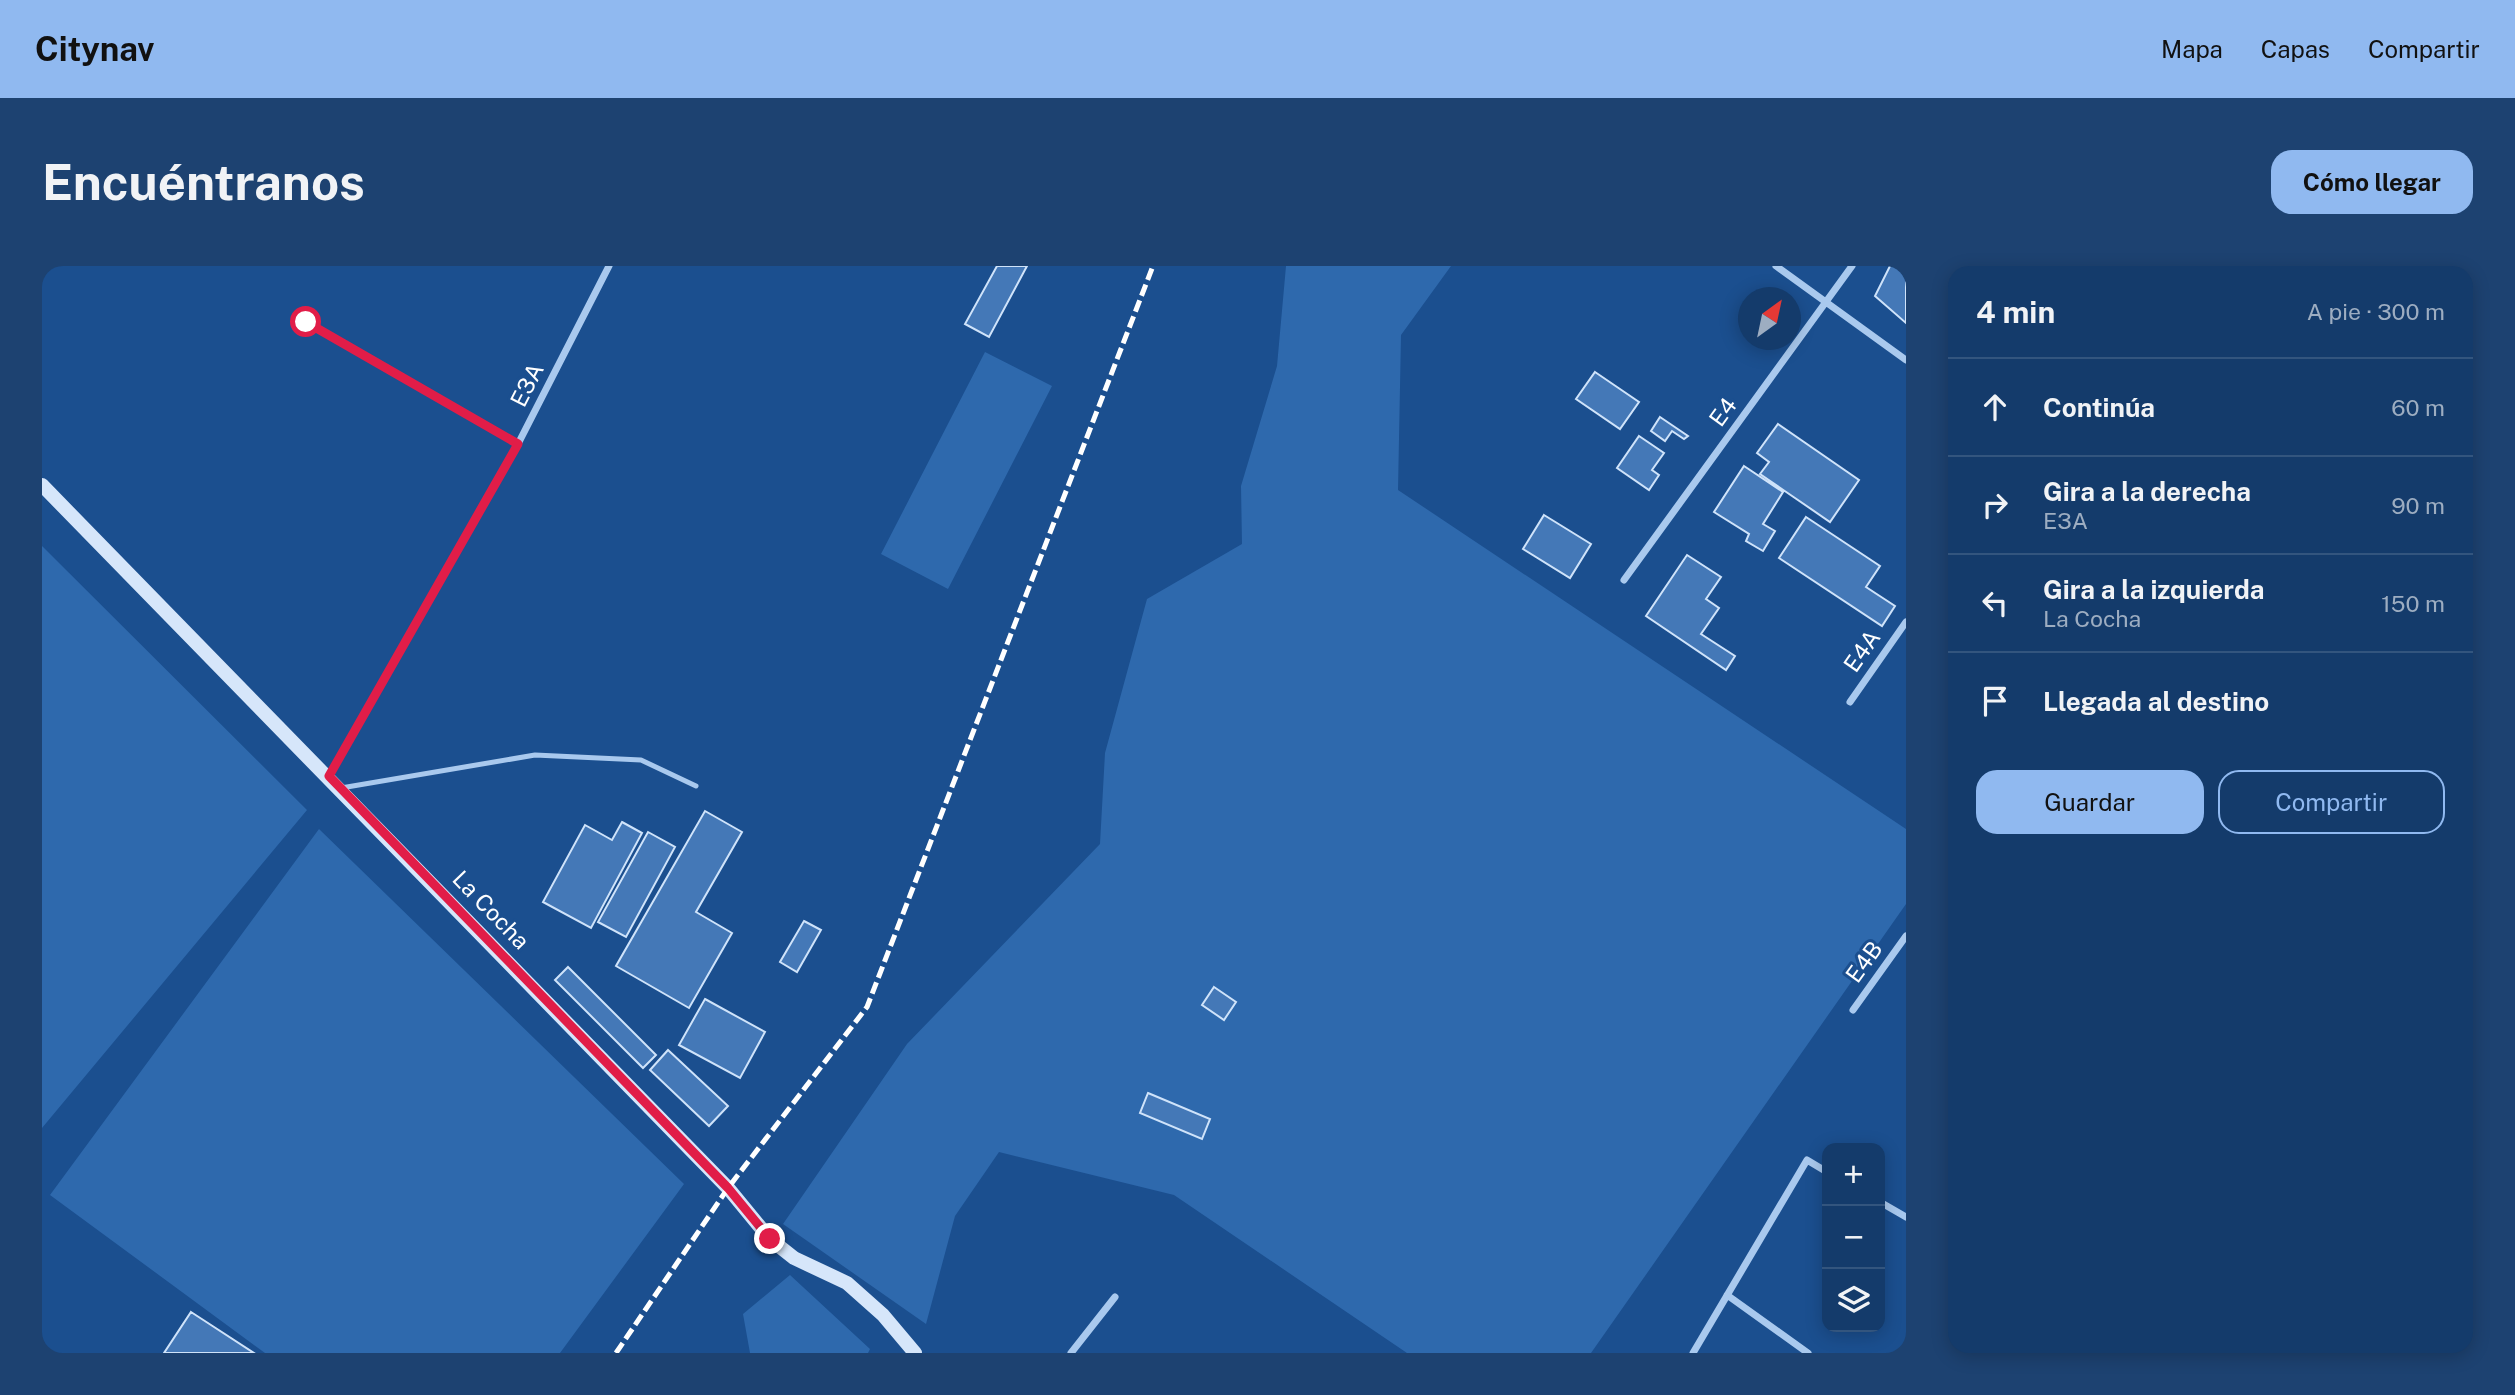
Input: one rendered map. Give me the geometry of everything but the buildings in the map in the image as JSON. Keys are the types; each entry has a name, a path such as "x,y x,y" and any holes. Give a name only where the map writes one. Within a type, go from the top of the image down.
{"street":[{"name":"E3A","path":"329,776 518,444 610,266"},
{"path":"1776,266 1906,360"},
{"name":"E4","path":"1624,580 1852,266"},
{"name":"La Cocha","path":"42,485 341,788 718,1178 770,1239 794,1258 847,1283 883,1315 915,1353"},
{"name":"E4A","path":"1850,702 1906,622"},
{"name":"E4B","path":"1853,1010 1906,936"},
{"path":"1693,1353 1807,1160 1822,1169"},
{"path":"1885,1205 1906,1217"},
{"path":"1727,1295 1808,1353"},
{"path":"1071,1353 1115,1297"}],"lane":[{"path":"306,322 518,444"},
{"path":"341,788 536,755 641,760 696,786"}],"shaded area":[{"path":"1286,266 1451,266 1401,335 1398,490 1906,829 1906,904 1591,1353 1407,1353 1174,1195 999,1152 955,1216 926,1324 783,1224 907,1044 1100,844 1105,753 1147,599 1242,544 1241,486 1277,366"},
{"path":"985,352 1052,386 948,589 881,554"},
{"path":"42,546 307,810 42,1128"},
{"path":"319,829 684,1184 560,1353 265,1353 50,1195"},
{"path":"790,1275 870,1349 868,1353 750,1353 743,1314"}],"railway":[{"path":"616,1353 728,1188 867,1007 1153,266"}],"route":[{"path":"306,322 518,444 329,776 728,1188 770,1239"}]}
